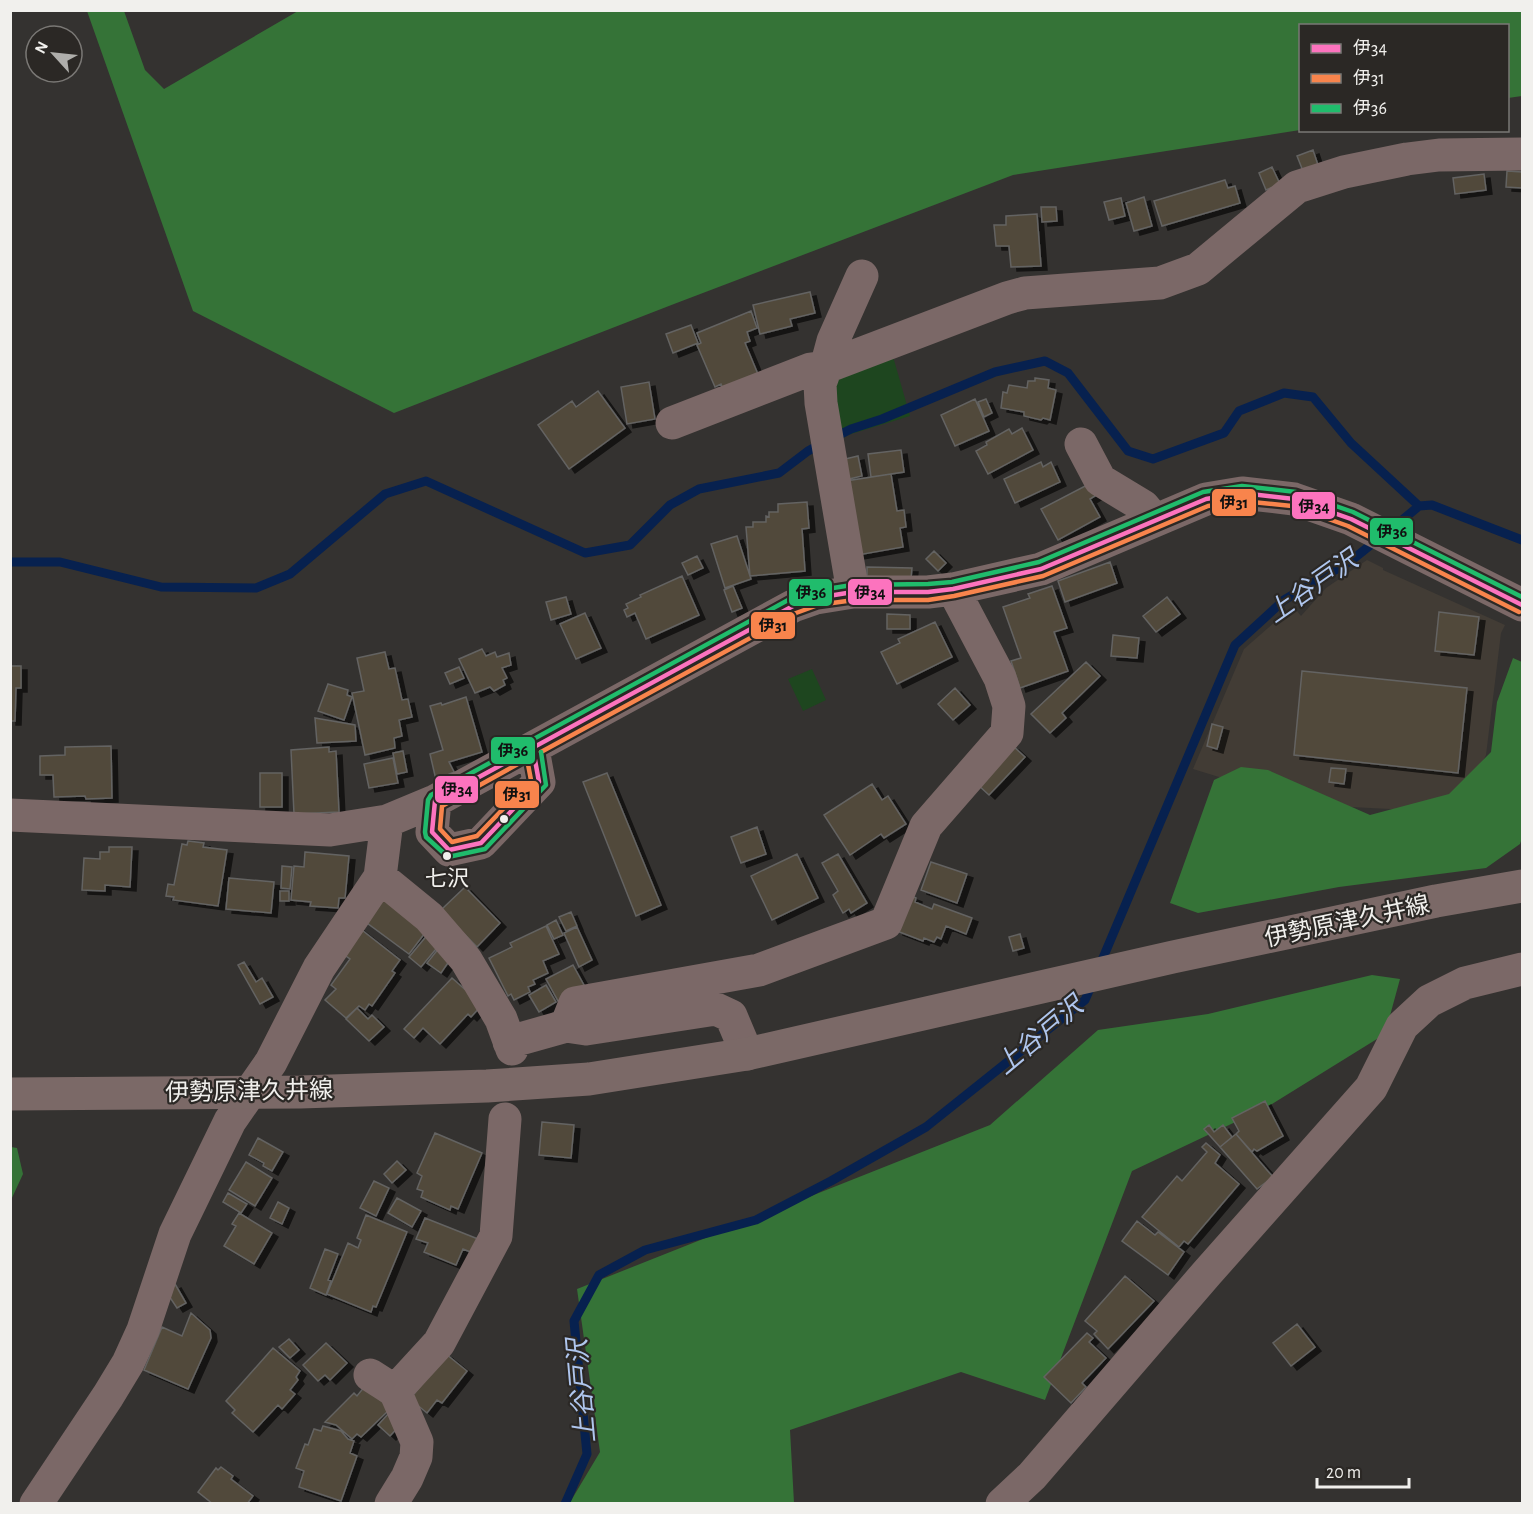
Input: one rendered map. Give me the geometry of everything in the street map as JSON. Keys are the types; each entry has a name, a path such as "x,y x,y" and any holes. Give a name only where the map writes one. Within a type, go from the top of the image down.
{"main road":[{"name":"伊勢原津久井線","path":"10,1094 252,1092 487,1086 589,1079 746,1054 1173,957 1436,901 1522,886"}],"street":[{"path":"672,423 811,369 826,367 1007,298 1025,293 1160,283 1198,269 1297,187 1344,172 1439,155 1522,154"},
{"path":"853,592 822,411 820,384 833,341 862,276"},
{"path":"1081,444 1100,480 1143,506 1154,519"},
{"path":"10,816 330,830 387,821 435,801 793,606 816,598 853,592 928,592 953,589 1041,569 1154,519 1206,499 1242,493 1294,499 1351,519 1522,605"},
{"path":"566,1026 574,1003 759,970 886,923 926,826 1007,733 1009,706 1000,678 953,589"},
{"path":"435,801 432,832 448,850 481,843 539,782 533,749"},
{"path":"36,1503 128,1364 143,1330 174,1234 230,1121 271,1062 320,968 380,877 387,821"},
{"path":"380,877 429,917 466,960 501,1019 510,1045 566,1026 586,1029 716,1009 731,1016 746,1054"},
{"path":"1002,1503 1032,1476 1199,1282 1371,1088 1402,1026 1429,1000 1465,983 1522,969"},
{"path":"391,1503 407,1478 416,1457 417,1442 383,1383 439,1343 496,1236 505,1119"}],"shaded area":[{"path":"1367,560 1383,570 1505,625 1501,633 1486,755 1475,777 1444,802 1410,810 1331,806 1278,795 1193,769 1244,649 1293,606 1301,616 1326,588"}],"green space":[{"path":"87,11 124,11 145,70 164,89 298,11 1522,11 1522,96 1509,98 1509,24 1299,24 1299,130 1013,175 394,413 193,311"},
{"path":"892,353 910,416 848,435 836,442 832,376"},
{"path":"1513,658 1522,662 1522,838 1520,844 1486,868 1339,887 1198,913 1170,903 1214,780 1241,767 1268,770 1370,815 1449,794 1491,752 1497,702"},
{"path":"812,669 826,700 803,711 788,679"},
{"path":"1372,975 1400,979 1385,1034 1267,1107 1132,1171 1045,1400 961,1372 790,1430 794,1503 569,1504 600,1452 577,1289 990,1125 1098,1030 1208,1014"},
{"path":"11,1147 17,1148 23,1174 11,1200"}],"building":[{"path":"1313,150 1318,165 1303,171 1297,156"},
{"path":"1272,167 1280,184 1266,190 1259,173"},
{"path":"1507,171 1522,172 1522,188 1506,187"},
{"path":"1484,174 1486,190 1455,194 1453,178"},
{"path":"1225,180 1228,188 1235,186 1240,203 1162,226 1154,201"},
{"path":"1144,197 1152,226 1134,231 1126,203"},
{"path":"1121,198 1125,216 1109,220 1104,202"},
{"path":"1041,207 1056,207 1057,221 1042,222"},
{"path":"1037,214 1041,266 1011,267 1009,246 996,246 994,225 1006,225 1006,216"},
{"path":"810,292 815,313 790,319 792,326 760,334 753,305"},
{"path":"751,311 757,328 747,332 750,341 745,343 760,379 725,394 721,384 715,387 697,345 701,343 697,333"},
{"path":"691,325 698,343 673,353 666,334"},
{"path":"1035,378 1049,380 1048,388 1056,390 1050,420 1024,416 1024,412 1001,408 1003,392 1007,393 1009,385 1027,388 1028,381 1035,381"},
{"path":"649,382 655,419 627,424 621,387"},
{"path":"598,391 625,428 569,469 538,425 572,401 576,407"},
{"path":"975,399 989,431 955,446 941,415"},
{"path":"986,399 992,413 984,417 978,402"},
{"path":"1022,428 1033,450 988,474 976,451 987,445 986,442 1009,429 1012,434"},
{"path":"901,450 904,472 871,477 868,454"},
{"path":"858,456 862,476 849,479 845,459"},
{"path":"1041,462 1043,467 1051,462 1060,482 1015,503 1004,479"},
{"path":"891,474 897,511 904,510 906,527 900,528 903,547 858,555 846,481"},
{"path":"1089,484 1095,496 1090,499 1100,517 1058,540 1041,509"},
{"path":"807,502 809,528 802,529 805,571 750,576 746,527 753,527 753,522 766,522 769,512 778,512 778,504"},
{"path":"737,536 751,579 725,588 711,544"},
{"path":"934,551 946,563 938,571 926,559"},
{"path":"697,556 703,568 688,575 682,563"},
{"path":"1110,562 1117,583 1065,602 1058,581"},
{"path":"867,567 912,568 911,578 867,576"},
{"path":"682,576 699,615 646,639 635,613 627,617 624,610 628,608 626,604"},
{"path":"733,586 742,608 732,612 724,590"},
{"path":"1052,586 1067,628 1054,632 1068,671 1020,688 1011,661 1021,658 1003,607 1030,598 1028,594"},
{"path":"566,597 571,614 551,620 546,602"},
{"path":"1167,597 1180,614 1156,632 1143,616"},
{"path":"1439,612 1479,617 1474,655 1435,651"},
{"path":"585,613 601,648 576,659 560,624"},
{"path":"887,614 910,615 910,629 887,629"},
{"path":"935,622 952,657 897,684 881,652 900,643 898,639"},
{"path":"1113,635 1139,638 1137,658 1111,656"},
{"path":"482,649 486,656 495,652 497,657 509,653 511,665 502,668 507,678 503,680 505,685 494,691 490,687 475,693 459,659"},
{"path":"385,652 389,669 395,668 402,700 408,699 412,717 399,720 402,736 394,738 395,748 365,755 352,693 364,691 357,658"},
{"path":"10,661 11,666 21,666 21,688 16,688 15,721 10,721"},
{"path":"1086,662 1100,676 1062,713 1066,718 1050,733 1031,714"},
{"path":"459,667 464,678 450,684 445,673"},
{"path":"1302,671 1467,688 1458,773 1294,755"},
{"path":"328,684 348,690 347,695 352,697 344,720 318,711"},
{"path":"955,688 970,705 953,720 938,704"},
{"path":"466,697 482,752 449,762 454,772 436,780 430,754 443,750 430,706 441,703 442,705"},
{"path":"315,718 355,725 356,741 317,743"},
{"path":"1212,724 1223,727 1217,749 1207,746"},
{"path":"111,746 112,798 54,797 53,775 40,775 40,756 65,755 65,747"},
{"path":"1013,746 1025,757 989,795 977,784"},
{"path":"329,747 329,752 336,751 339,812 294,814 291,750"},
{"path":"403,751 407,772 397,774 393,753"},
{"path":"393,758 398,783 369,788 364,764"},
{"path":"1331,768 1346,769 1344,784 1329,782"},
{"path":"260,773 282,773 282,807 260,807"},
{"path":"607,773 661,905 636,916 583,782"},
{"path":"872,784 882,800 888,796 906,824 884,838 881,834 850,855 824,815"},
{"path":"757,827 766,854 741,863 731,837"},
{"path":"188,841 204,843 203,847 227,850 218,906 173,900 174,897 166,896 168,884 174,885 182,844 187,845"},
{"path":"109,847 132,847 130,887 105,885 105,891 82,890 84,858 100,859 100,852 109,852"},
{"path":"305,852 349,856 345,898 339,898 338,908 310,906 311,902 291,900 294,866 304,867"},
{"path":"797,854 818,898 772,920 751,876"},
{"path":"838,854 867,903 851,913 849,909 843,913 833,895 838,891 822,863"},
{"path":"931,862 967,874 957,903 921,890"},
{"path":"282,866 292,867 290,889 281,888"},
{"path":"229,878 274,882 271,913 226,909"},
{"path":"465,887 500,923 477,947 441,910"},
{"path":"280,891 289,891 289,901 280,901"},
{"path":"385,894 428,929 409,954 363,920"},
{"path":"911,896 916,898 915,902 932,909 934,904 972,918 966,934 946,926 941,939 937,937 934,942 924,938 923,941 897,931"},
{"path":"571,912 577,926 566,931 559,917"},
{"path":"556,920 563,935 554,939 547,925"},
{"path":"546,926 559,954 543,961 548,973 533,980 535,984 528,987 530,992 514,1000 511,994 508,996 489,958 512,947 510,943"},
{"path":"358,927 400,960 392,971 395,973 372,1006 369,1004 365,1010 359,1006 346,1018 325,1000 336,989 331,985 350,959 343,954"},
{"path":"577,927 592,960 579,967 564,933"},
{"path":"429,933 441,943 421,967 409,957"},
{"path":"1020,934 1024,948 1013,951 1009,937"},
{"path":"443,943 454,954 441,973 427,963"},
{"path":"244,962 256,982 262,978 273,997 260,1004 238,965"},
{"path":"573,965 585,987 558,1001 546,979"},
{"path":"452,978 481,1006 471,1017 468,1014 440,1044 423,1028 414,1038 404,1029"},
{"path":"546,985 556,1002 539,1012 529,995"},
{"path":"357,1008 368,1019 372,1015 384,1027 369,1041 346,1019"},
{"path":"1265,1101 1283,1136 1252,1152 1236,1134 1239,1131 1232,1118"},
{"path":"542,1122 574,1125 571,1158 539,1155"},
{"path":"1209,1125 1214,1132 1223,1125 1232,1137 1220,1147 1204,1129"},
{"path":"435,1133 482,1153 458,1209 451,1206 450,1210 421,1197 423,1191 417,1189 422,1176 417,1173"},
{"path":"1236,1134 1273,1177 1257,1189 1220,1147"},
{"path":"258,1138 283,1152 272,1171 263,1166 264,1163 249,1155"},
{"path":"1206,1143 1220,1155 1215,1163 1239,1184 1188,1244 1184,1241 1179,1247 1142,1217 1177,1176 1182,1181 1207,1152 1202,1147"},
{"path":"397,1161 406,1170 392,1183 384,1174"},
{"path":"246,1162 272,1178 255,1206 229,1190"},
{"path":"374,1181 389,1188 376,1216 360,1208"},
{"path":"228,1193 247,1204 241,1213 223,1202"},
{"path":"397,1198 421,1211 412,1227 388,1213"},
{"path":"278,1202 289,1208 282,1224 270,1218"},
{"path":"239,1213 272,1233 254,1264 224,1246 236,1226 232,1224"},
{"path":"366,1215 407,1232 376,1307 373,1306 371,1312 327,1294 348,1243 358,1248 361,1240 357,1238"},
{"path":"425,1218 478,1239 473,1253 463,1249 456,1265 424,1252 428,1243 416,1239"},
{"path":"1137,1221 1155,1235 1158,1232 1184,1252 1168,1275 1122,1241"},
{"path":"325,1249 338,1254 328,1280 331,1281 326,1295 310,1288"},
{"path":"1125,1276 1154,1301 1108,1349 1094,1334 1097,1331 1085,1321"},
{"path":"175,1284 186,1303 177,1308 165,1290"},
{"path":"191,1313 210,1330 211,1338 188,1389 144,1370 162,1327 182,1336"},
{"path":"1297,1324 1315,1347 1291,1366 1273,1343"},
{"path":"1087,1333 1093,1338 1089,1342 1106,1358 1082,1383 1086,1387 1071,1403 1044,1377"},
{"path":"289,1339 299,1350 290,1358 279,1347"},
{"path":"326,1343 347,1363 330,1380 325,1375 318,1381 303,1365"},
{"path":"273,1348 300,1371 296,1377 298,1380 290,1390 295,1394 282,1409 278,1405 253,1432 232,1413 235,1410 226,1401"},
{"path":"446,1354 467,1371 442,1403 437,1400 427,1413 410,1399"},
{"path":"365,1386 390,1409 361,1437 357,1434 352,1439 336,1425 325,1422 354,1393 357,1396"},
{"path":"389,1413 401,1424 390,1436 378,1425"},
{"path":"323,1426 341,1431 348,1439 354,1441 350,1453 357,1456 341,1501 299,1487 304,1471 296,1468 305,1444 308,1445 314,1429 321,1431"},
{"path":"221,1467 233,1476 231,1479 253,1496 247,1504 213,1504 198,1492 216,1468 218,1470"}],"waterway":[{"path":"833,438 995,372 1045,361 1068,373 1128,451 1153,459 1224,433 1239,411 1284,393 1313,397 1351,443 1419,506"},
{"path":"10,562 60,562 161,587 256,588 290,574 385,494 426,481 585,553 630,545 670,505 699,489 779,473 821,444"},
{"name":"上谷戸沢","path":"1389,531 1419,506 1432,505 1522,540"},
{"name":"上谷戸沢","path":"1100,965 1235,645 1284,600 1352,560 1378,539"},
{"name":"上谷戸沢","path":"565,1504 587,1454 574,1321 599,1275 645,1250 756,1220 926,1127 1085,1000 1092,984"}],"transit line":[{"name":"伊36","path":"541,752 546,785 485,849 448,857 426,837 428,800 431,795 790,599 814,591 852,585 952,582 1039,562 1203,492 1242,486 1296,492 1353,512 1522,597"},
{"name":"伊34","path":"533,749 539,782 481,843 449,850 432,832 435,801 793,606 816,598 853,592 928,592 953,589 1041,569 1206,499 1242,493 1294,499 1351,519 1522,605"},
{"name":"伊31","path":"541,752 796,613 818,605 854,600 928,600 1043,576 1208,506 1242,501 1292,506 1348,526 1519,612"},
{"name":"伊31","path":"527,759 531,780 477,836 452,842 440,829 442,806 527,759"}],"place":[{"name":"七沢","path":"447,856"}]}
